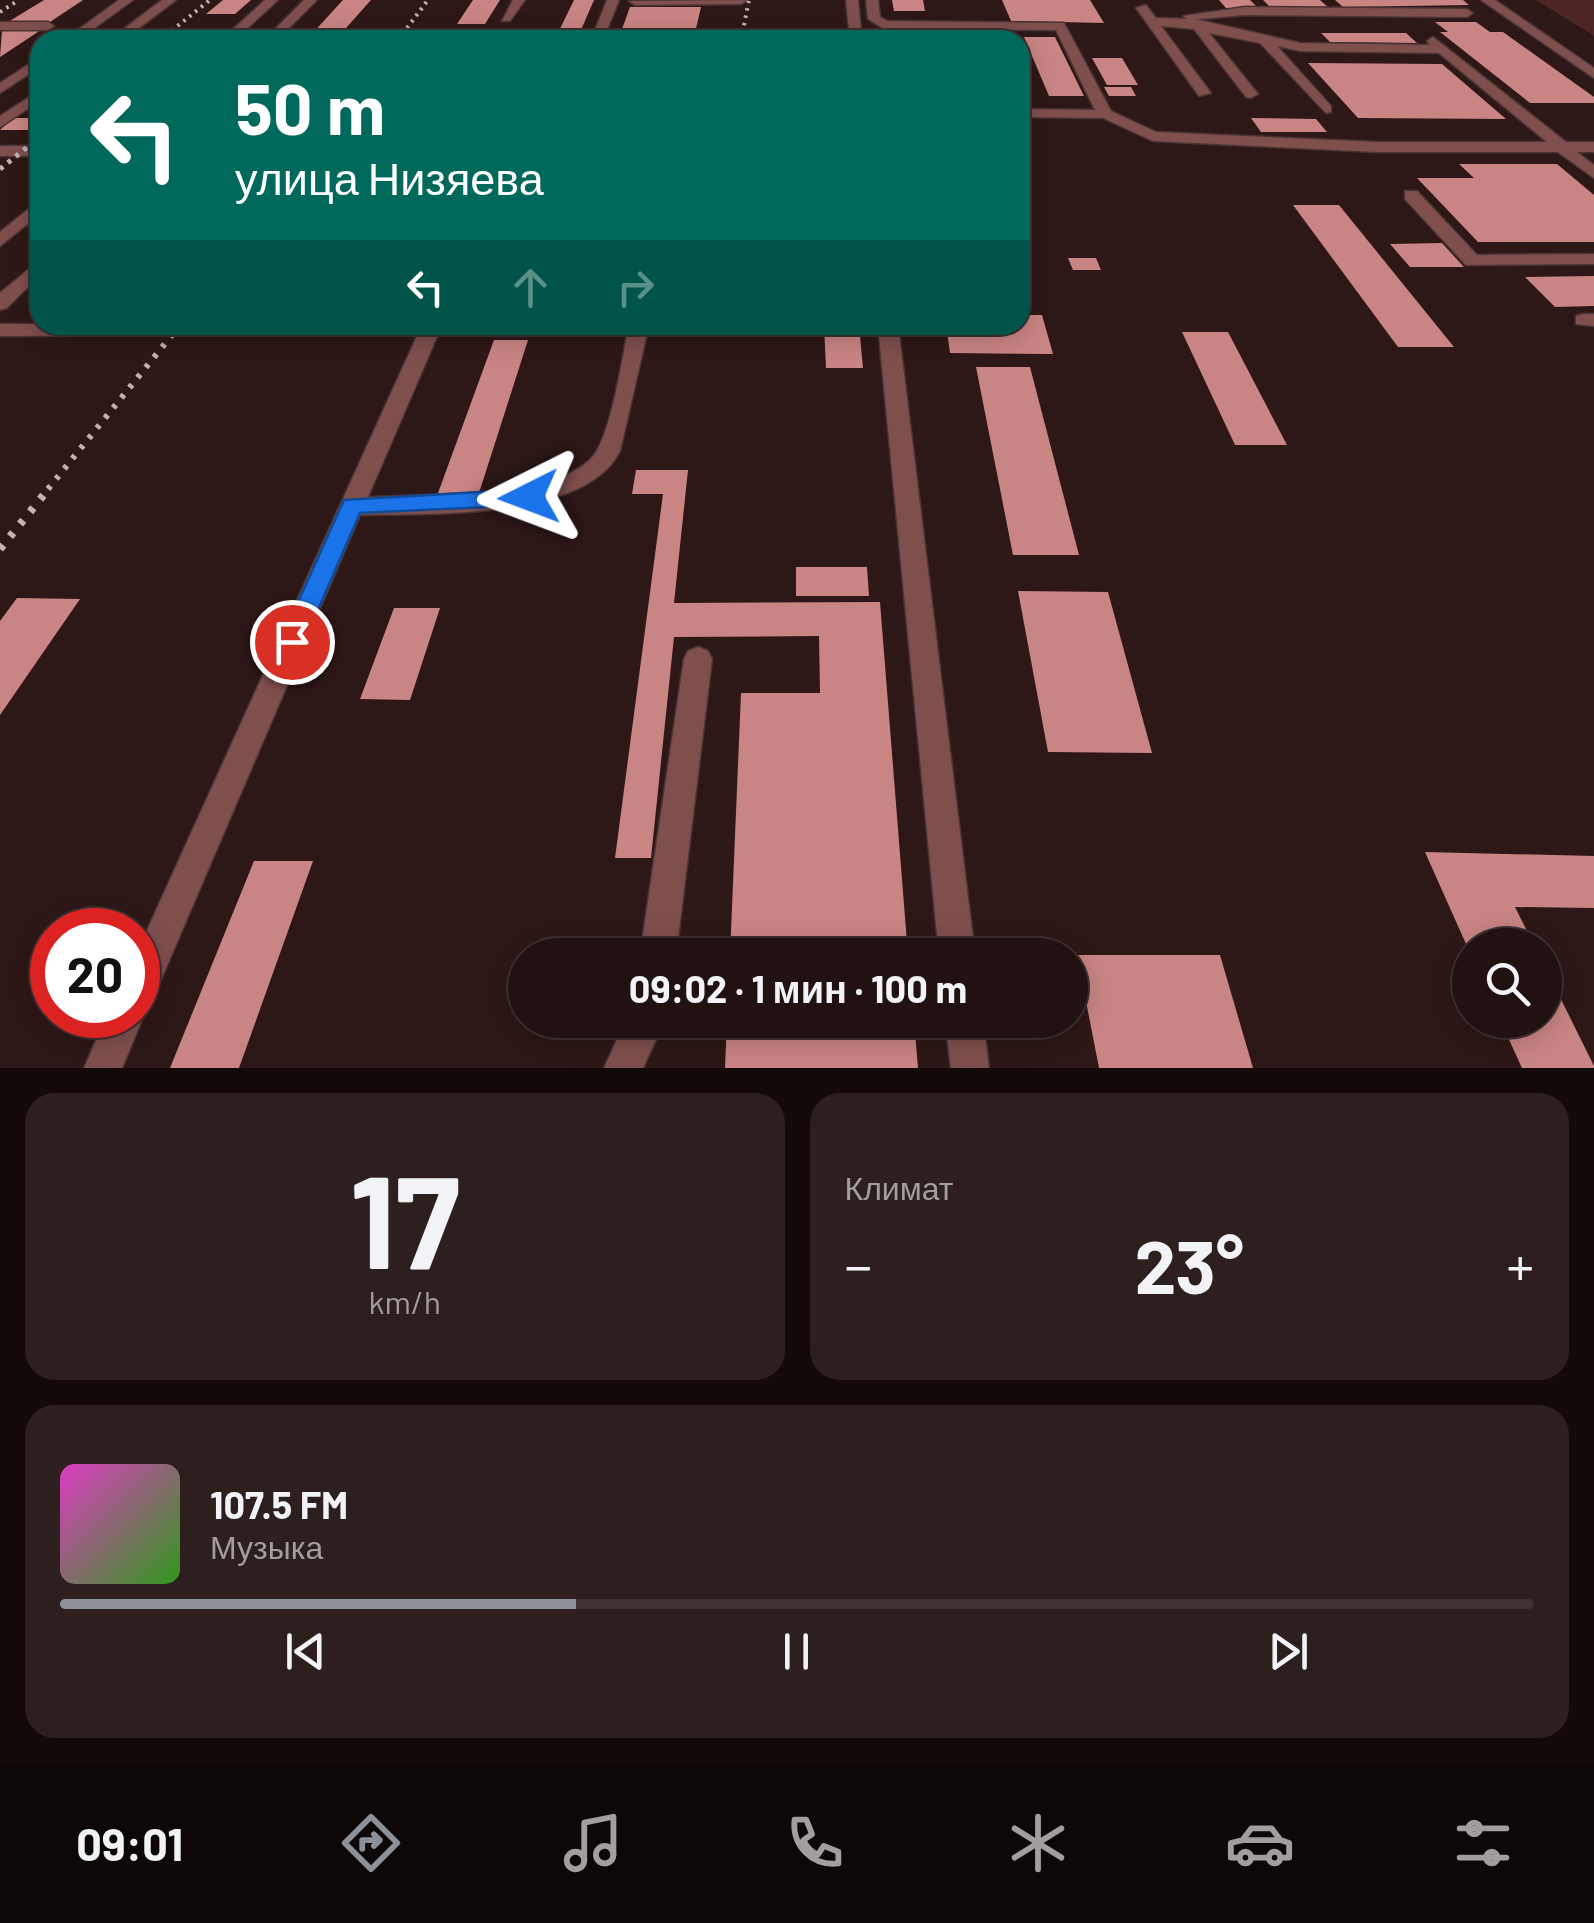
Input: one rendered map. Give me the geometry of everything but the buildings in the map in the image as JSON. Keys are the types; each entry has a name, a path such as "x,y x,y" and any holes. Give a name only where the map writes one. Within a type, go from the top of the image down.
{"street":[{"path":"84,30 127,0"},
{"path":"128,30 170,0"},
{"path":"238,30 272,0"},
{"path":"280,30 311,0"},
{"path":"506,18 518,0"},
{"path":"601,30 613,0"},
{"path":"635,1 740,0"},
{"path":"852,0 855,30"},
{"path":"872,0 874,19 912,30"},
{"path":"1487,0 1594,74"},
{"path":"1142,8 1204,93"},
{"path":"1251,94 1189,16 1245,11 1466,13"},
{"path":"1398,12 1594,173"},
{"path":"952,30 998,20 1060,26 1105,114"},
{"path":"1153,22 1300,47 1443,49"},
{"path":"0,26 48,26"},
{"path":"1264,40 1326,109"},
{"path":"0,89 30,68"},
{"path":"0,123 30,101"},
{"path":"1030,113 1105,114 1153,136 1377,147 1594,147"},
{"path":"0,151 30,151"},
{"path":"1411,195 1472,261 1594,259"},
{"path":"0,240 30,214"},
{"path":"0,304 30,275"},
{"path":"0,330 30,330"},
{"path":"160,940 428,335"},
{"path":"352,506 529,497 582,477 606,458 637,335"},
{"path":"889,335 955,938"},
{"path":"660,938 698,660"},
{"path":"102,1068 116,1038"},
{"path":"622,1068 637,1038"},
{"path":"966,1038 970,1068"}],"shaded area":[{"path":"1536,0 1594,0 1594,36"}],"railway":[{"path":"0,12 19,0"},
{"path":"172,30 210,0"},
{"path":"406,30 428,0"},
{"path":"743,30 749,0"},
{"path":"0,169 30,145"},
{"path":"48,489 172,335"},
{"path":"0,549 50,487"}],"route":[{"path":"292,642 352,506 529,497"}]}
